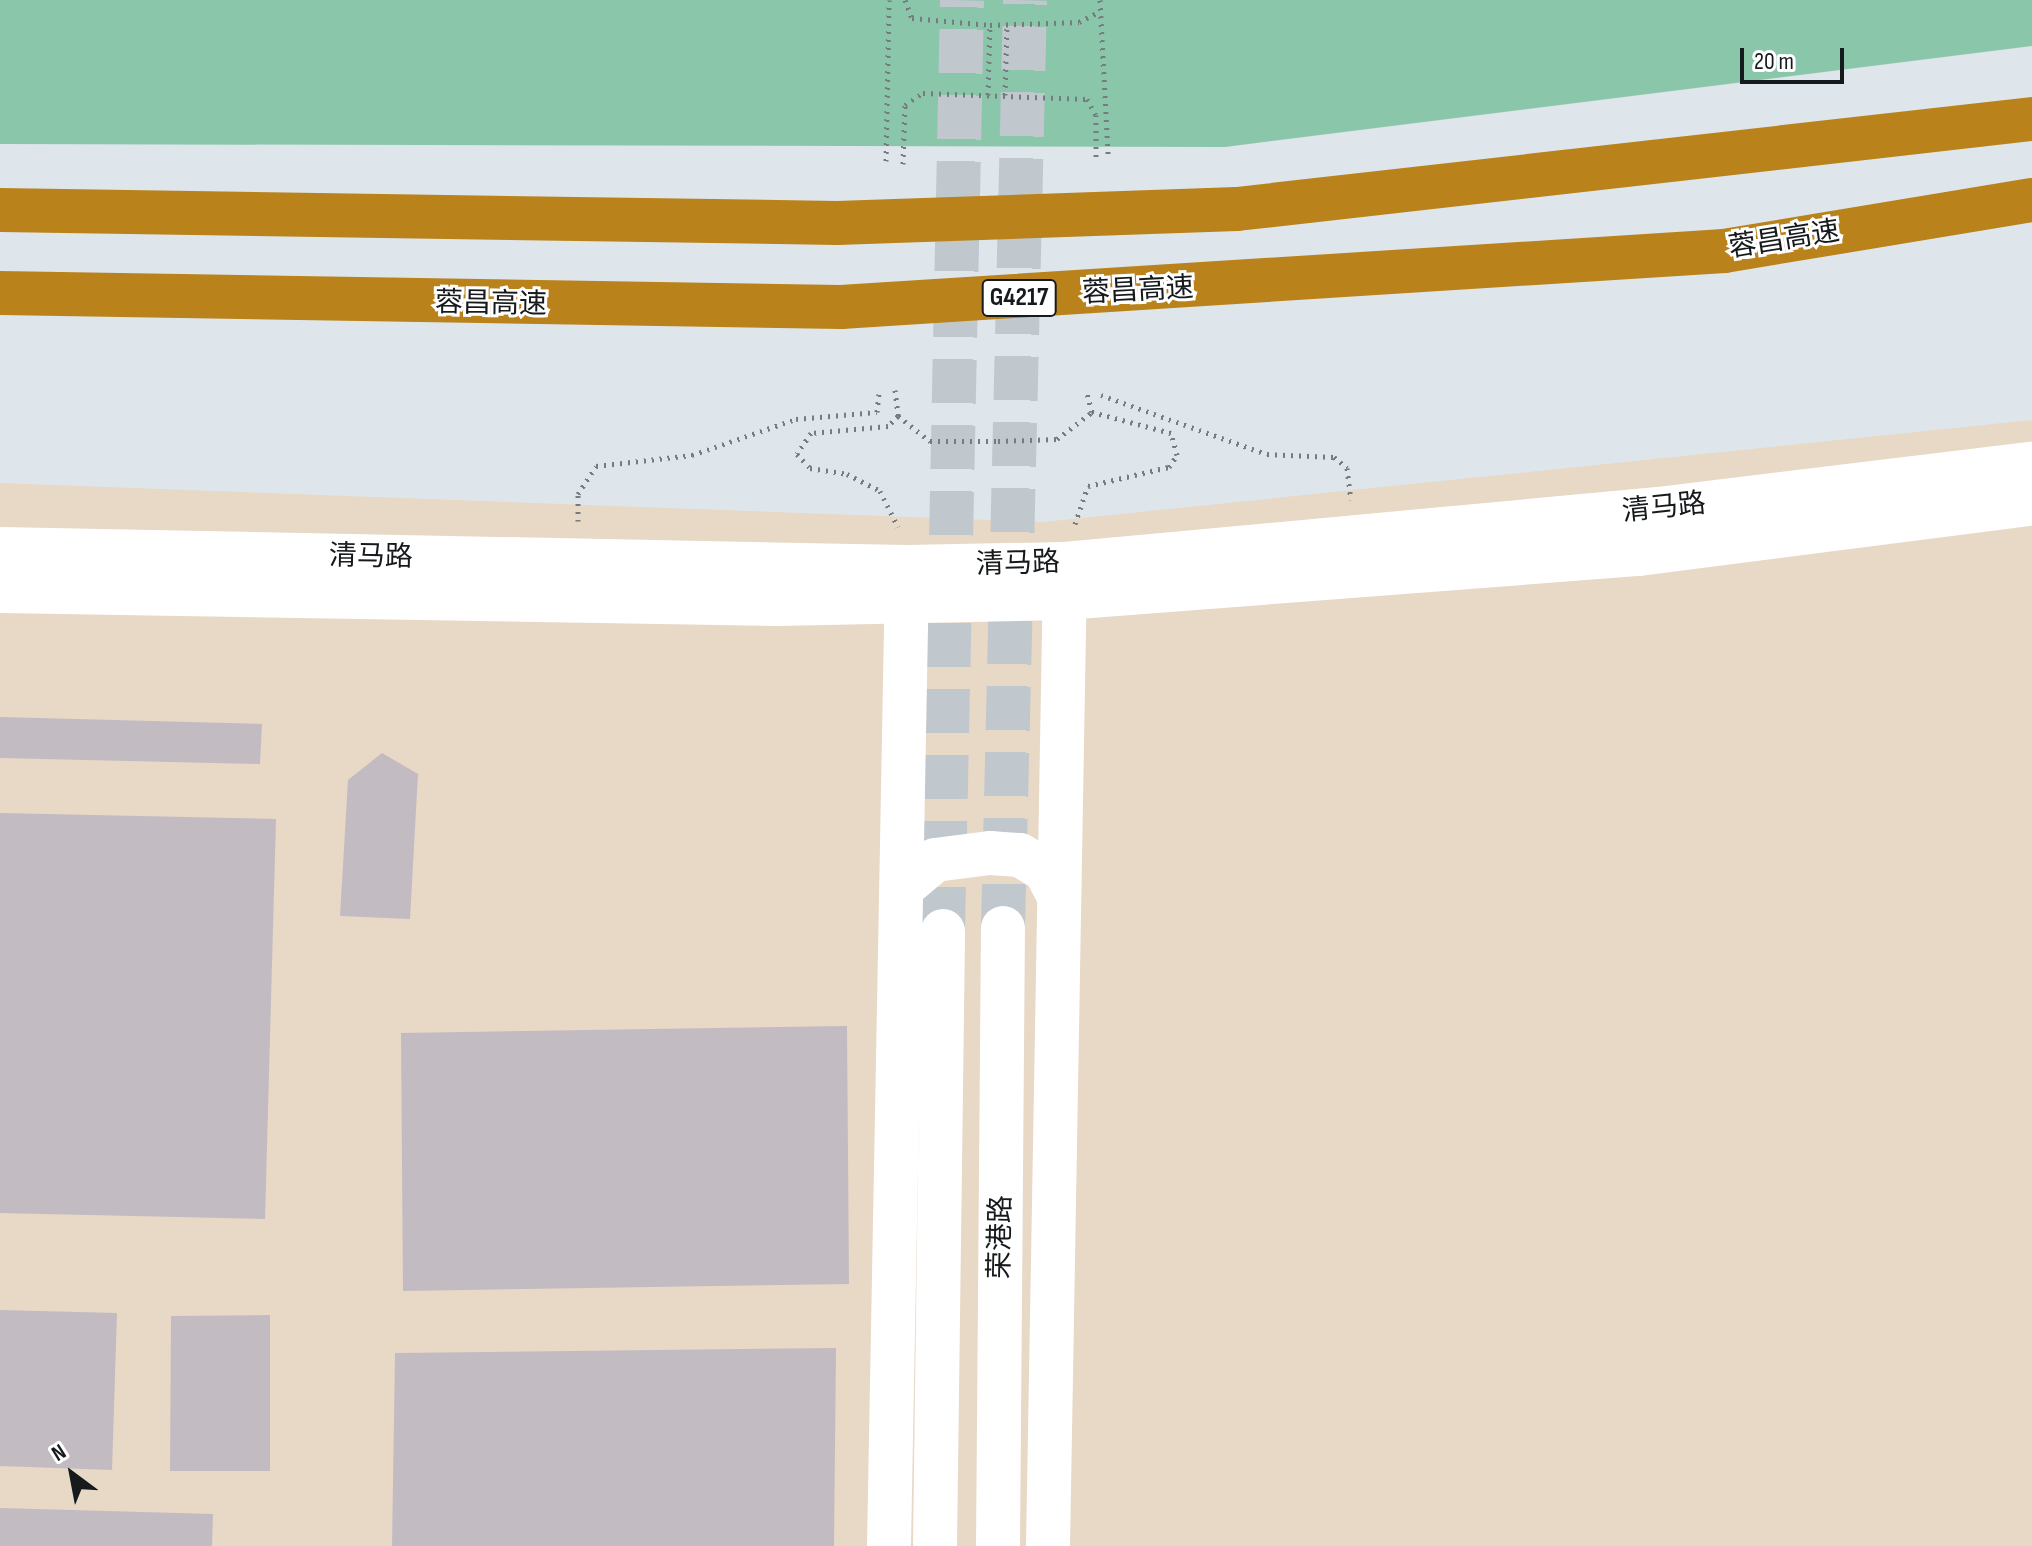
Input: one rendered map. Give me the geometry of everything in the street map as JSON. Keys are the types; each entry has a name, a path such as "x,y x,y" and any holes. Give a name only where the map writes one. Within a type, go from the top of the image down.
{"highway":[{"path":"0,210 837,223 1237,209 2032,119"},
{"name":"蓉昌高速","path":"0,293 841,307 1724,251 2032,200"}],"street":[{"name":"清马路","path":"1065,581 1355,537 2032,464"},
{"name":"清马路","path":"0,591 907,586 1065,581 1639,554 2032,504"},
{"name":"清马路","path":"0,549 578,561 907,586"},
{"path":"1048,1546 1065,581"},
{"path":"889,1546 907,586"},
{"path":"902,888 935,860 990,853 1020,855 1045,870 1059,896"},
{"name":"荣港路","path":"998,1546 1003,928"},
{"path":"935,1546 943,931"}],"path":[{"path":"886,161 889,0"},
{"path":"905,0 912,18 990,25 1079,22 1099,12"},
{"path":"1100,0 1099,12 1107,26 1108,155"},
{"path":"1005,95 1007,24"},
{"path":"988,95 990,25"},
{"path":"903,164 910,96 1005,95 1087,99 1096,115 1096,158"},
{"path":"895,390 898,416 930,441 1057,439 1092,412"},
{"path":"1087,393 1092,412"},
{"path":"578,561 578,494 596,466 692,455 796,419 877,412 879,394"},
{"path":"1101,395 1267,454 1334,457 1347,468 1355,537"},
{"path":"1065,581 1088,486 1169,467 1177,455 1171,433 1092,412"},
{"path":"898,416 888,426 811,433 797,454 810,468 847,474 880,491 893,508 907,586"}],"shaded area":[{"path":"2032,420 2032,1546 0,1546 0,483 1043,522"}],"green space":[{"path":"0,0 2032,0 2032,46 1225,147 0,144"}],"building":[{"path":"0,717 262,724 260,764 0,758"},
{"path":"382,753 418,774 410,919 340,916 348,780"},
{"path":"0,813 276,819 265,1219 0,1213"},
{"path":"847,1026 849,1284 403,1291 401,1033"},
{"path":"0,1310 117,1313 112,1470 0,1466"},
{"path":"270,1315 270,1471 170,1471 171,1316"},
{"path":"836,1348 834,1546 392,1546 395,1353"},
{"path":"0,1508 213,1514 212,1546 0,1546"}],"tunnel":[{"path":"943,931 962,0"},
{"path":"1003,928 1025,0"}]}
